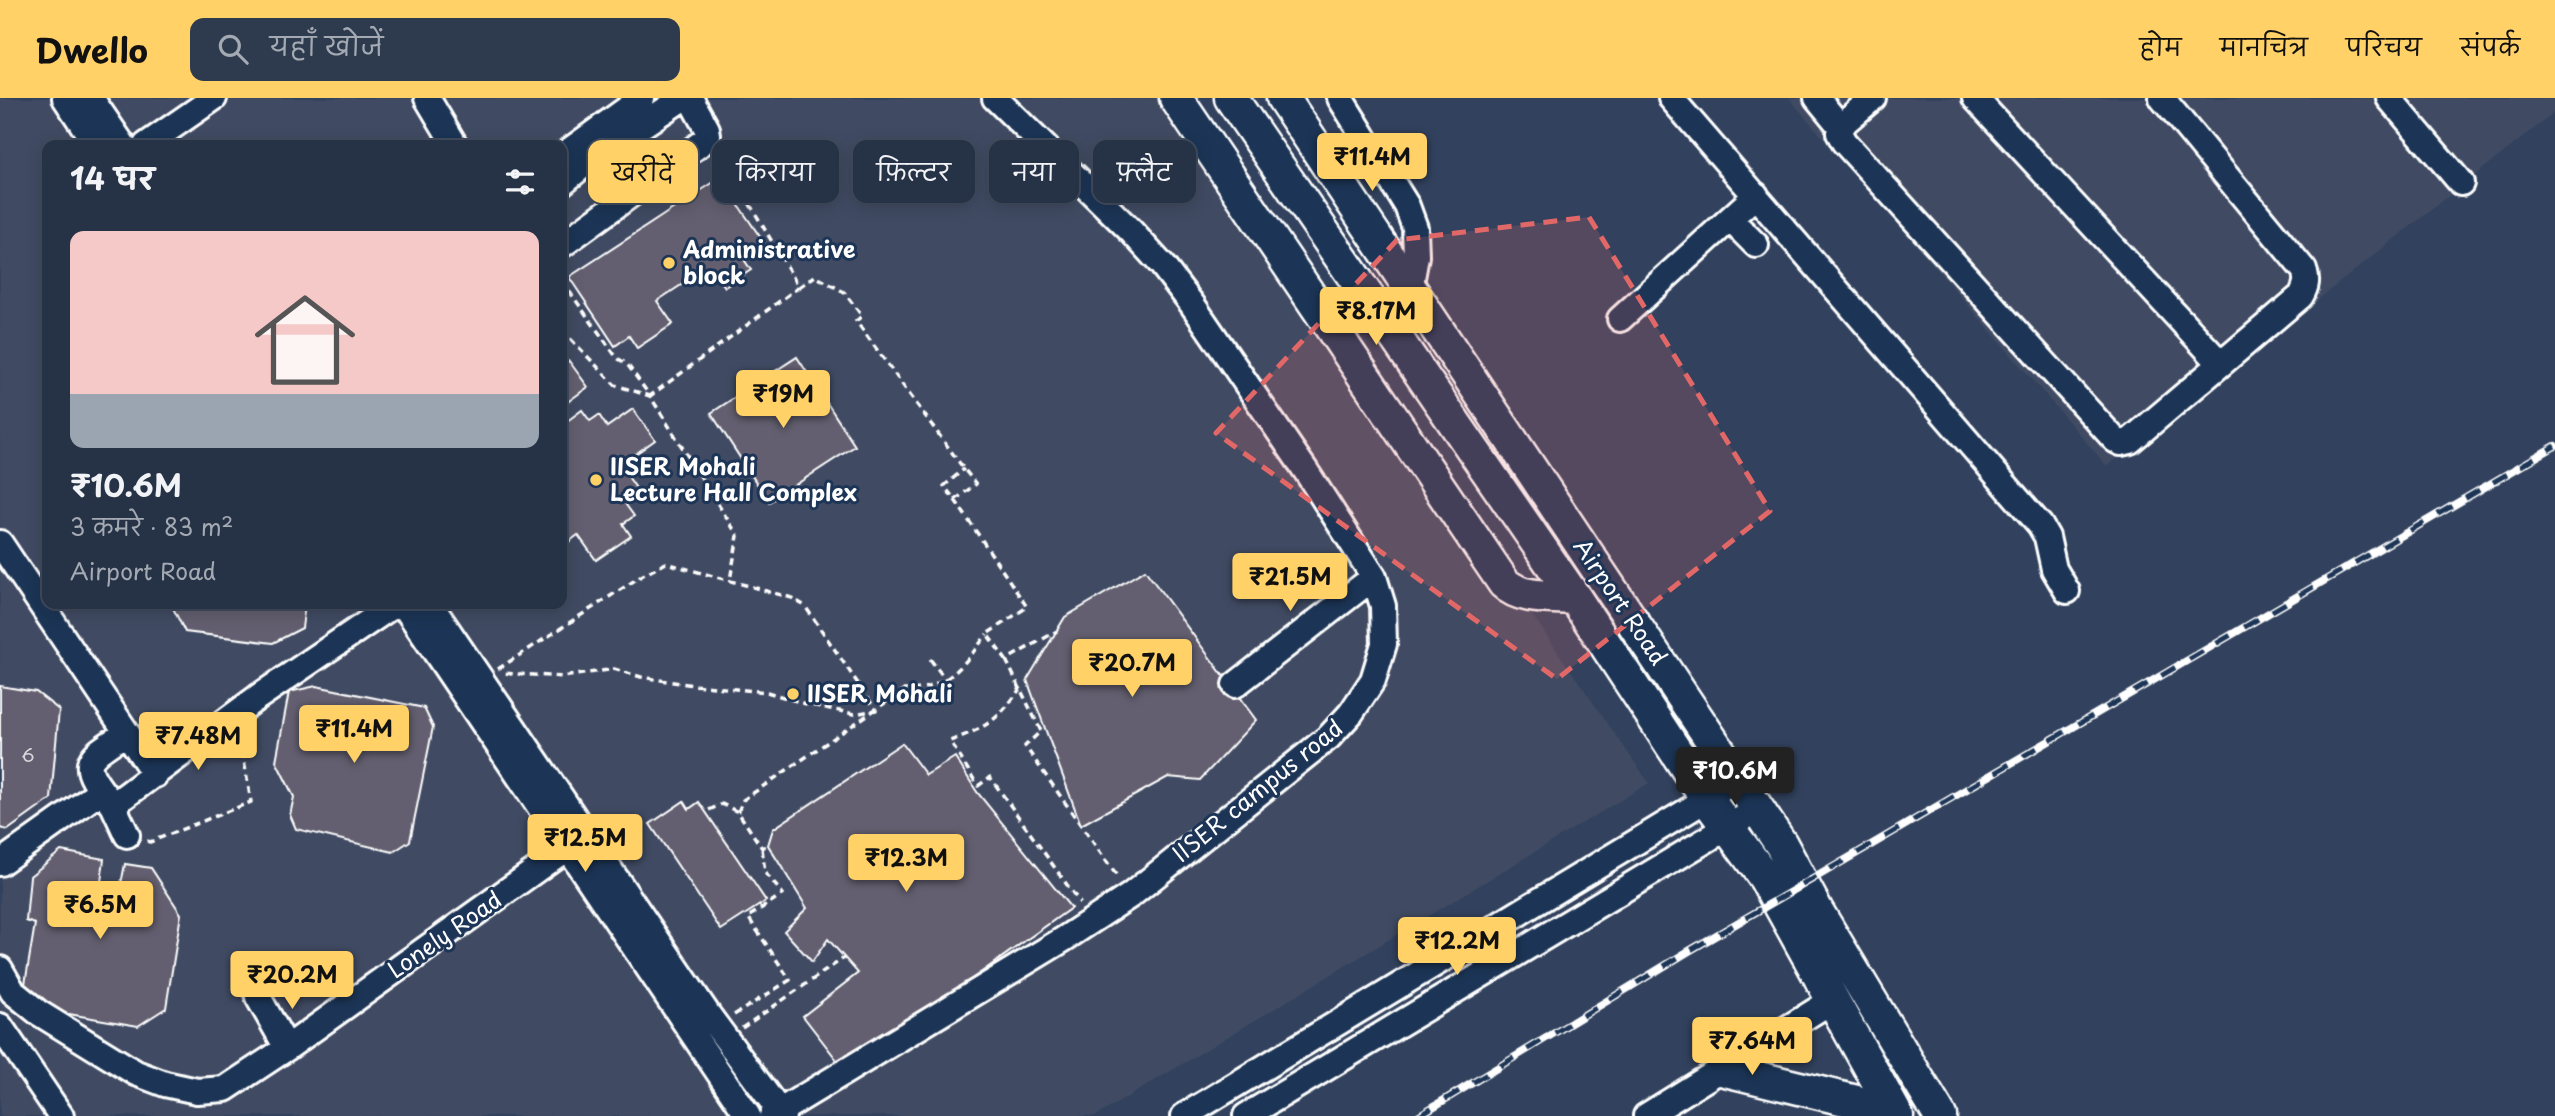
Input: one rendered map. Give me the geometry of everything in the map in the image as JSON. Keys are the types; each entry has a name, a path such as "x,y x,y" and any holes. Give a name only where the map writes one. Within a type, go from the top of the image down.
{"main road":[{"path":"1176,98 1504,583 1521,594 1575,598"},
{"path":"1231,98 1575,598 1707,799 1765,878 1896,1114"},
{"name":"Airport Road","path":"1283,98 1781,844 1817,911 1940,1116"},
{"path":"1721,1069 1896,1114"}],"street":[{"path":"65,98 93,140"},
{"path":"91,98 120,140"},
{"path":"153,140 214,98"},
{"path":"427,98 452,140"},
{"path":"567,152 642,98"},
{"path":"567,179 586,163 683,98"},
{"path":"567,241 704,141 708,129 690,98"},
{"name":"IISER campus road","path":"778,1114 1064,939 1130,895 1329,737 1351,713 1373,680 1384,644 1382,606 1374,577 1192,304 1130,230 995,98"},
{"path":"1340,98 1407,206 1415,228 1416,256 1410,289"},
{"path":"1671,98 2040,525 2047,537 2054,569 2067,591"},
{"path":"1817,98 1840,126"},
{"path":"1873,98 1840,126 1839,134 1844,142 2115,440 2121,443 2130,440 2221,364 2301,296 2306,288 2304,270 2162,98"},
{"path":"1975,98 2221,364"},
{"path":"2389,98 2460,183"},
{"path":"1620,320 1756,195"},
{"path":"1731,220 1756,245"},
{"path":"0,543 42,606"},
{"path":"1235,685 1374,577"},
{"path":"44,609 155,775"},
{"path":"0,863 107,798 155,775 236,714 388,609"},
{"path":"406,609 748,1116"},
{"path":"433,609 778,1114"},
{"path":"126,733 94,754 89,766 127,835"},
{"path":"1184,1116 1707,799 1737,778"},
{"path":"1246,1116 1758,809"},
{"name":"Lonely Road","path":"0,969 13,992 39,1013 136,1073 165,1084 197,1091 225,1089 287,1048 568,847"},
{"path":"258,997 287,1048"},
{"path":"1646,1116 1833,1000"},
{"path":"0,1026 61,1116"}],"path":[{"path":"708,135 799,286"},
{"path":"650,396 815,276 844,292 862,316 856,321 976,484 955,500"},
{"path":"567,288 617,358 627,364 650,396 738,536 730,580"},
{"path":"567,335 615,384 650,396"},
{"path":"738,812 743,800 904,690 921,690 946,680 988,634 1027,607 944,486 964,469"},
{"path":"666,563 792,598 805,606 876,710 853,714 767,692 693,685 641,677 614,669 563,677 493,672 643,575 666,563"},
{"path":"1006,660 1057,631"},
{"path":"988,634 1021,687 1041,730 1025,746 1120,881 1110,887"},
{"path":"930,659 946,680"},
{"path":"1021,687 1008,707 992,723 950,741 978,786 990,778 1081,905 1091,899"},
{"path":"127,835 150,842 251,802 236,714"},
{"path":"709,810 722,804 738,812 762,848 765,873 782,894 748,917 789,980 729,1018"},
{"path":"762,848 768,845"},
{"path":"734,1024 738,1031 844,958"}],"highlighted area":[{"path":"1589,217 1770,511 1557,679 1216,433 1397,240"}],"shaded area":[{"name":"IISER Mohali","path":"0,98 1173,98 1649,783 1096,1116 0,1116"},
{"path":"1789,98 2555,98 2555,112 2107,466"}],"building":[{"name":"Administrative block","path":"712,183 712,203 737,203 767,247 745,261 751,270 725,287 710,266 657,301 673,324 637,348 629,336 615,346 569,277 682,203 698,203 698,192"},
{"path":"797,357 855,446 769,502 711,413"},
{"name":"IISER Mohali Lecture Hall Complex","path":"569,361 588,387 567,402"},
{"name":"IISER Mohali Lecture Hall Complex","path":"633,409 655,440 620,465 640,494 626,505 634,516 623,524 631,536 596,560 578,535 567,543 567,421 582,410 590,421 599,415 607,427"},
{"path":"1145,570 1256,720 1200,780 1168,777 1081,825 1027,680 1065,617"},
{"path":"174,609 304,609 302,628 273,643 185,632"},
{"path":"0,686 36,692 59,710 51,799 8,830 0,828"},
{"path":"316,686 424,708 433,727 410,841 393,852 296,829 290,815 294,797 276,761 289,692"},
{"path":"902,743 926,775 955,757 977,792 1071,908 895,1034 840,1064 803,1016 858,973 828,939 812,962 784,931 807,908 768,845 773,829"},
{"path":"684,801 689,809 699,802 766,901 721,930 650,824"},
{"path":"61,851 104,859 100,890 119,894 125,864 151,868 181,914 166,1008 138,1026 46,1010 25,984 35,924 26,921 30,876"}],"railway":[{"path":"1418,1116 1689,951 2555,446"}],"place":[{"name":"Administrative block","path":"669,263"},
{"name":"IISER Mohali Lecture Hall Complex","path":"596,480"},
{"name":"IISER Mohali","path":"793,694"}]}
